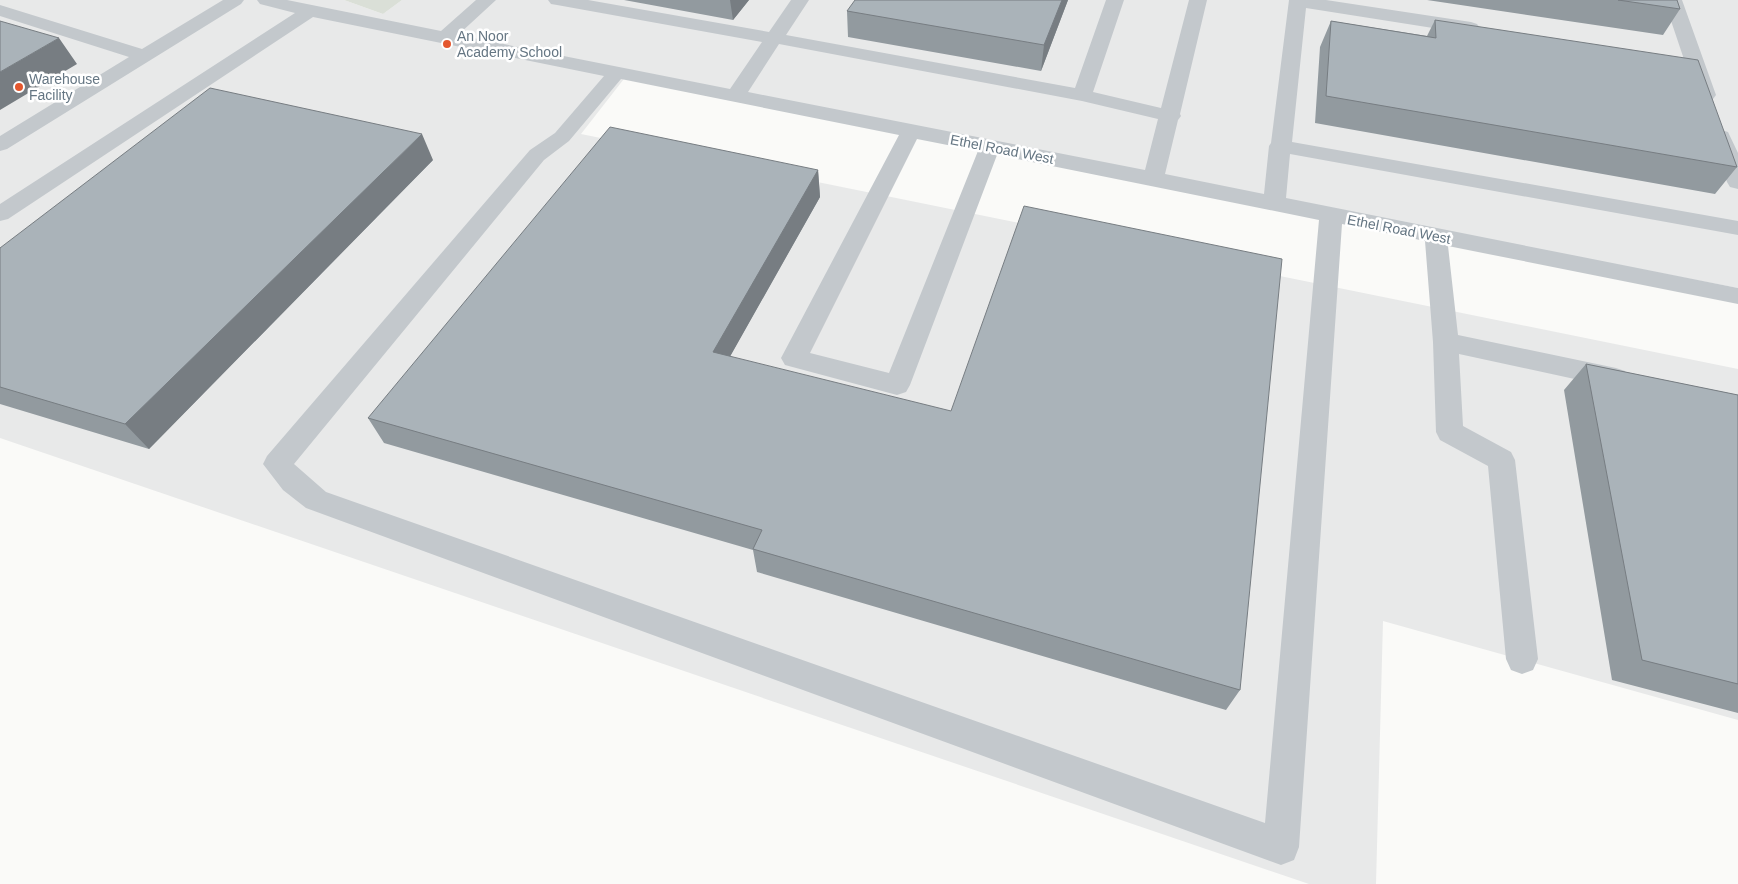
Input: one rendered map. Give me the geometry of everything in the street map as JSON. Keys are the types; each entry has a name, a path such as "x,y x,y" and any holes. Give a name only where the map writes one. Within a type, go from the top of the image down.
{"street":[{"path":"0,145 235,0"},
{"name":"Ethel Road West","path":"266,0 310,11 444,38 1738,296"},
{"path":"444,38 487,0"},
{"path":"557,0 774,38 1082,96 1171,116"},
{"path":"736,96 800,0"},
{"path":"1082,96 1115,0"},
{"path":"1153,180 1171,116 1198,0"},
{"path":"1673,0 1685,62 1738,182"},
{"path":"1274,204 1279,146 1298,1 1491,32"},
{"path":"0,10 144,56"},
{"path":"0,214 310,11"},
{"path":"617,72 562,136 537,155 283,456 277,464 282,470 293,482 316,500 1282,847 1331,216"},
{"path":"911,131 794,358 897,386 990,147"},
{"path":"1279,146 1738,228"},
{"path":"1436,236 1446,342 1450,432 1501,460 1522,659"},
{"path":"1446,342 1641,384"}],"shaded area":[{"path":"0,0 344,0 383,14 402,0 1738,0 1738,288 627,75 581,134 1738,369 1738,720 1383,621 1376,884 1309,884 0,438"},
{"path":"344,0 402,0 383,14"}],"building":[{"path":"855,0 1062,0 1044,45 847,11"},
{"path":"1618,0 1677,0 1680,9"},
{"path":"1435,20 1698,60 1737,167 1326,96 1331,21 1436,38"},
{"path":"0,21 59,38 0,72"},
{"path":"210,88 422,134 125,424 0,387 0,248"},
{"path":"610,127 818,170 713,352 951,411 1024,206 1282,259 1240,690 753,549 762,530 368,418"},
{"path":"1586,364 1738,395 1738,684 1642,660"}],"place":[{"name":"An Noor Academy School","path":"447,44"},
{"name":"Warehouse Facility","path":"19,87"}]}
